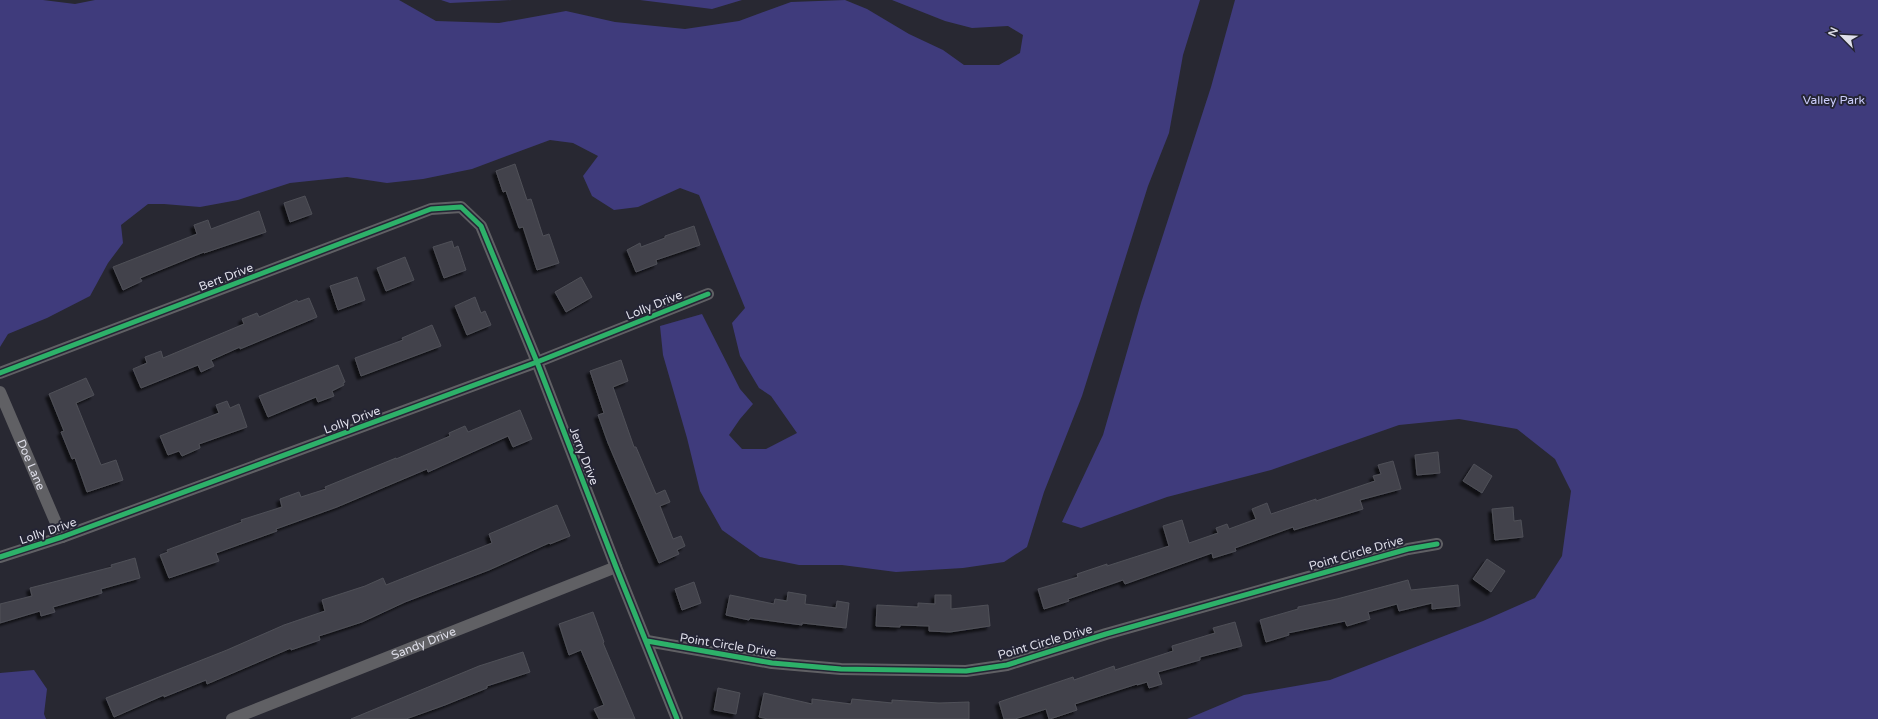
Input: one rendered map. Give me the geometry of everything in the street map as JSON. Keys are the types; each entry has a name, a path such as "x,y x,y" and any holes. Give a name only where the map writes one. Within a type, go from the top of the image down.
{"street":[{"name":"Jerry Drive","path":"461,208 480,226 536,362 677,719"},
{"name":"Bert Drive","path":"0,373 431,209 461,208"},
{"name":"Lolly Drive","path":"0,557 62,537 536,362 708,294"},
{"name":"Doe Lane","path":"0,392 62,537"},
{"name":"Point Circle Drive","path":"647,641 772,663 841,669 966,670 1007,665 1106,634 1400,551 1437,544"},
{"name":"Sandy Drive","path":"232,719 616,567"}],"green space":[{"path":"0,0 43,0 75,4 95,0 399,0 436,21 499,23 566,11 615,22 685,29 739,21 791,2 845,0 867,9 909,34 943,50 964,65 999,65 1020,53 1023,35 1008,26 972,28 945,21 892,0 1200,0 1183,55 1169,133 1148,186 1082,396 1044,492 1027,547 1004,562 963,568 896,572 842,565 799,565 760,557 722,530 700,491 687,438 663,355 660,326 702,314 740,389 753,404 729,435 742,449 766,449 797,433 771,396 759,388 740,356 732,323 745,308 699,195 680,188 638,207 614,210 592,196 583,176 598,156 573,143 550,140 472,169 423,179 387,183 347,177 290,183 238,200 200,207 148,204 121,225 123,243 108,263 90,296 47,318 8,334 0,347"},
{"path":"441,0 512,0 450,3"},
{"path":"640,0 742,0 712,9"},
{"name":"Valley Park","path":"1235,0 1878,0 1878,719 1187,719 1244,695 1330,680 1483,621 1535,598 1562,556 1571,491 1555,459 1517,429 1459,419 1399,425 1271,470 1167,497 1081,528 1062,522 1103,435 1141,303 1211,87"},
{"path":"34,670 47,689 44,714 46,719 0,719 0,673"}],"building":[{"path":"515,164 527,200 531,199 543,236 549,234 559,263 537,270 523,227 519,228 506,191 503,192 496,171"},
{"path":"305,196 312,214 290,222 284,203"},
{"path":"259,211 266,232 204,252 140,278 142,281 123,290 113,267 197,234 194,225 208,220 211,229"},
{"path":"694,226 700,245 656,260 657,264 636,272 627,250 640,243 641,247 665,238 665,236"},
{"path":"452,241 454,248 458,246 466,270 444,278 433,247"},
{"path":"405,257 414,280 386,291 377,268"},
{"path":"357,277 365,300 338,310 330,286"},
{"path":"581,277 592,297 566,312 555,292"},
{"path":"475,297 481,313 485,311 491,325 467,335 455,306"},
{"path":"309,298 317,317 211,360 214,366 201,372 198,365 141,388 133,369 147,363 145,357 161,351 163,358 244,324 242,319 257,313 259,317 297,300 298,302"},
{"path":"432,325 441,346 361,376 355,358 403,340 402,338"},
{"path":"621,360 628,381 613,387 634,447 636,447 656,494 665,490 670,502 660,506 673,539 681,536 685,546 677,550 679,554 659,563 608,443 598,415 604,413 590,371"},
{"path":"338,365 345,382 343,383 344,385 332,391 334,396 318,402 316,397 268,417 259,396"},
{"path":"86,378 94,395 76,403 101,465 116,460 123,480 87,492 75,458 72,459 61,432 64,431 49,394"},
{"path":"227,401 230,408 239,404 247,427 199,444 200,448 182,456 179,451 168,455 160,436 219,413 216,405"},
{"path":"520,410 532,439 513,447 508,436 428,472 427,469 337,507 276,529 277,531 216,553 219,561 169,578 160,555 168,552 167,550 242,522 241,520 282,507 280,499 299,492 301,497 326,489 325,487 450,436 449,433 465,426 468,432"},
{"path":"1438,452 1440,473 1417,475 1415,455"},
{"path":"1393,461 1401,489 1360,500 1363,509 1294,530 1293,527 1235,548 1236,551 1213,558 1212,553 1125,584 1123,580 1044,609 1038,589 1078,577 1077,574 1107,564 1107,566 1169,546 1163,526 1182,520 1189,543 1218,533 1216,528 1227,524 1229,529 1256,519 1252,509 1267,503 1271,514 1316,499 1316,501 1375,481 1373,476 1381,474 1378,465"},
{"path":"1474,464 1492,476 1482,493 1463,481"},
{"path":"557,505 570,536 550,544 549,543 489,570 405,602 362,622 319,636 320,640 291,650 291,648 207,684 206,680 164,697 164,695 114,717 106,698 227,650 284,625 325,611 322,600 365,586 383,578 386,585 492,543 489,534"},
{"path":"1513,507 1514,521 1521,520 1523,537 1495,540 1492,509"},
{"path":"135,558 140,578 101,589 102,593 53,607 55,612 41,616 40,611 0,623 0,604 32,596 30,588 112,567 111,565"},
{"path":"1487,559 1505,571 1491,592 1473,579"},
{"path":"1408,580 1411,590 1458,585 1460,606 1432,609 1432,603 1399,611 1397,604 1368,612 1370,619 1347,626 1345,621 1288,633 1289,635 1266,642 1260,620 1298,609 1298,607 1337,599"},
{"path":"694,582 701,603 682,610 675,589"},
{"path":"788,592 806,595 805,604 836,608 837,601 849,603 846,628 802,623 802,625 750,618 749,620 726,615 730,595 774,604 775,599 787,601"},
{"path":"935,595 951,595 951,609 988,605 990,626 950,632 929,631 929,626 876,626 877,605 918,607 918,603 935,604"},
{"path":"593,612 604,642 603,643 635,719 599,719 594,709 604,705 581,650 569,655 559,624"},
{"path":"1235,622 1242,646 1200,657 1200,660 1158,672 1162,684 1149,688 1147,682 1137,684 1075,704 1077,710 1050,719 1046,709 1015,719 1004,719 999,702 1073,677 1074,680 1114,666 1115,670 1173,651 1172,646 1215,633 1213,628"},
{"path":"523,652 530,672 487,686 487,688 406,719 351,719 479,666"},
{"path":"718,688 740,693 736,714 714,710"},
{"path":"764,693 812,704 812,699 851,704 852,699 892,703 892,700 939,703 969,702 969,719 768,719 759,717"}],"cycle path":[{"path":"0,373 431,209 461,207 481,226 537,362 616,567 677,719"},
{"path":"0,557 62,537 537,362 708,294"},
{"path":"647,641 772,663 841,669 966,671 1007,665 1106,634 1408,549 1437,544"}]}
